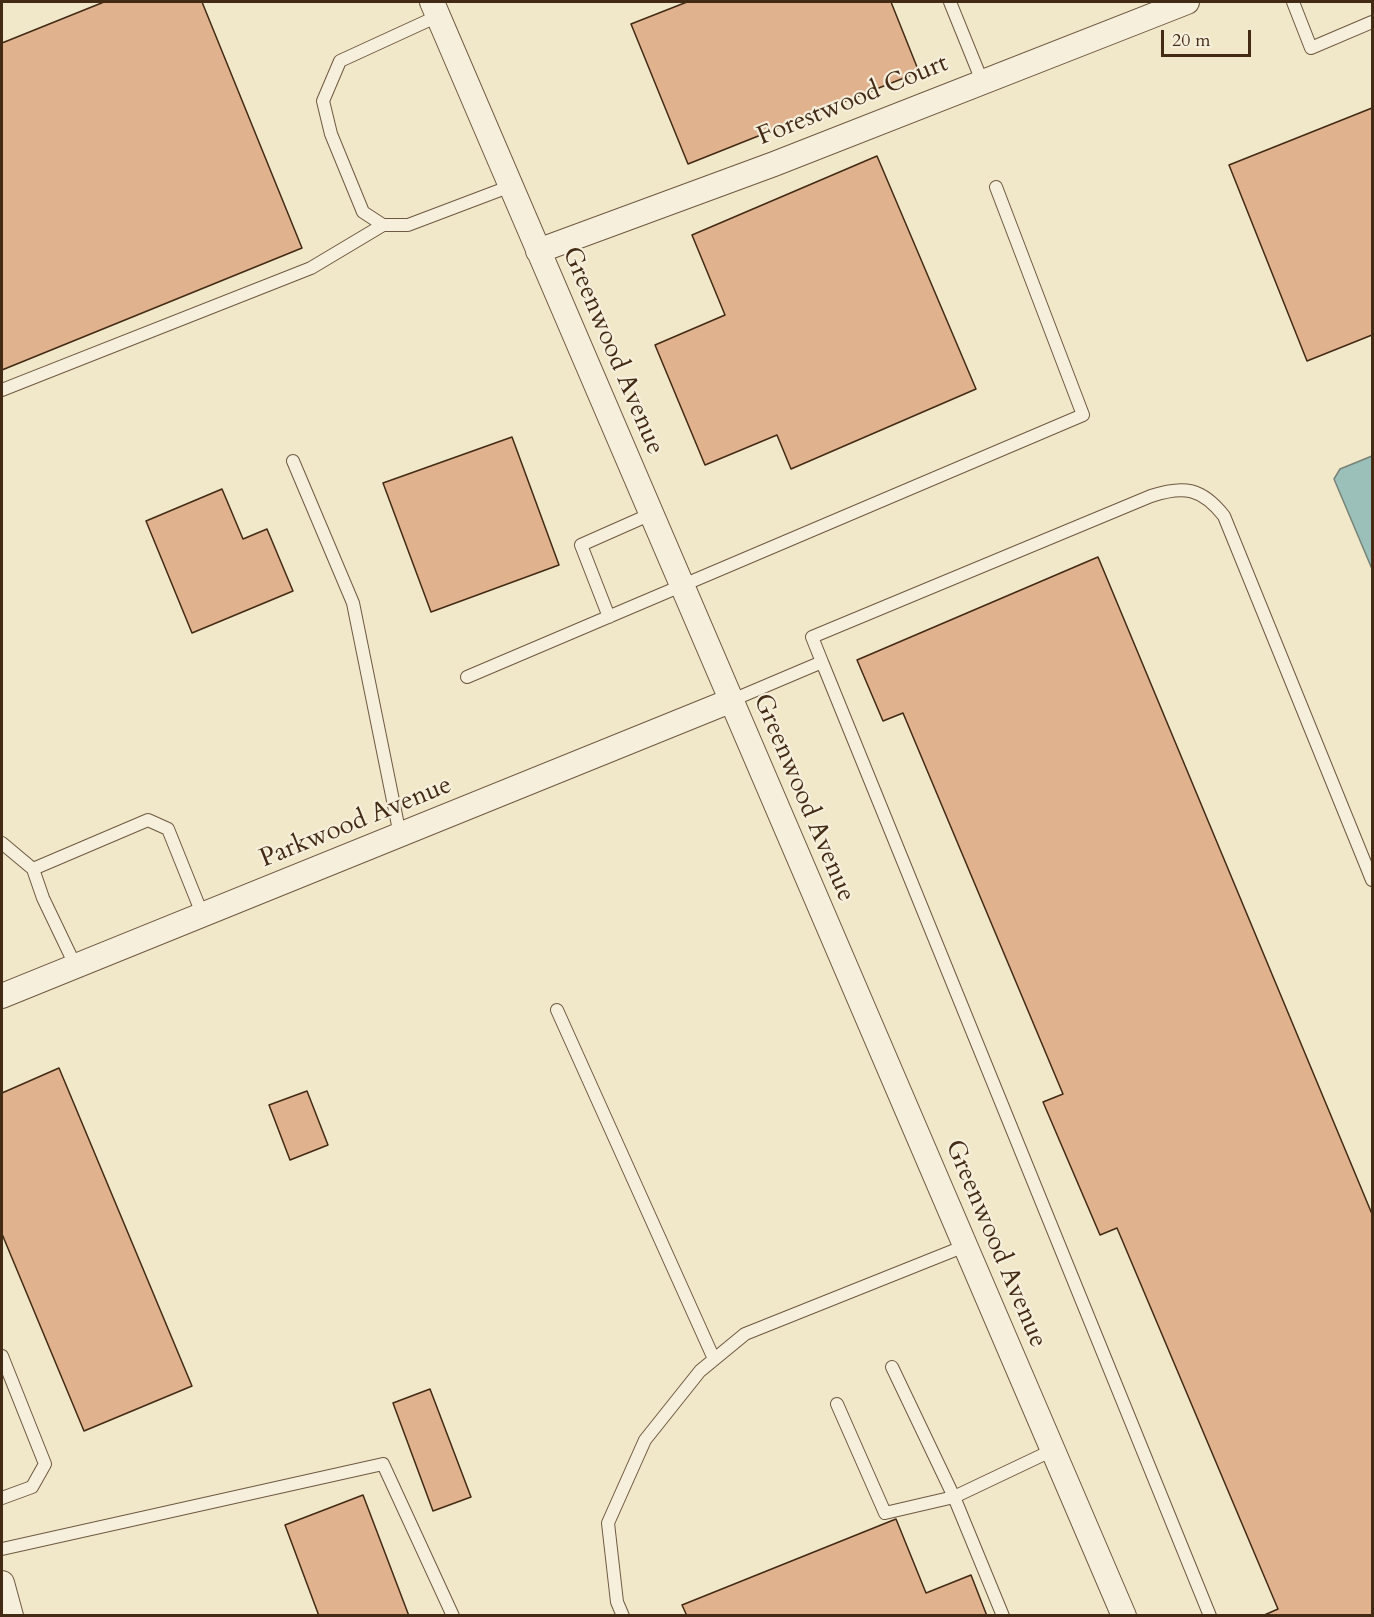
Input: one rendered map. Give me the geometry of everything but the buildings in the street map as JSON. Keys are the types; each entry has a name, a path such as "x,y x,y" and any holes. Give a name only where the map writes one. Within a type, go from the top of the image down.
{"street":[{"name":"Forestwood Court","path":"538,251 774,164 1187,2"},
{"name":"Greenwood Avenue","path":"435,9 1124,1616"},
{"name":"Parkwood Avenue","path":"2,996 730,701"},
{"path":"2,1582 11,1616"}],"lane":[{"path":"950,2 982,81"},
{"path":"1293,2 1311,48 1372,22"},
{"path":"383,225 363,212 330,134 323,101 340,61 435,9"},
{"path":"2,390 311,268 383,225 408,225 511,186"},
{"path":"467,677 1083,415 996,187"},
{"path":"293,461 353,603 400,835"},
{"path":"1210,1616 812,637 1151,496 1166,491 1185,490 1203,494 1224,516 1372,880"},
{"path":"609,617 581,545 651,514"},
{"path":"730,701 822,662"},
{"path":"33,869 148,820 168,829 203,916"},
{"path":"2,843 33,869 43,898 76,966"},
{"path":"557,1010 714,1359"},
{"path":"622,1616 617,1602 609,1523 645,1440 700,1371 745,1334 965,1246"},
{"path":"2,1356 45,1464 32,1486 2,1498"},
{"path":"892,1367 954,1497 1003,1616"},
{"path":"837,1404 885,1513 954,1497 1053,1450"},
{"path":"2,1549 383,1464 453,1616"}],"water":[{"path":"1372,456 1372,569 1334,479 1340,469"}]}
